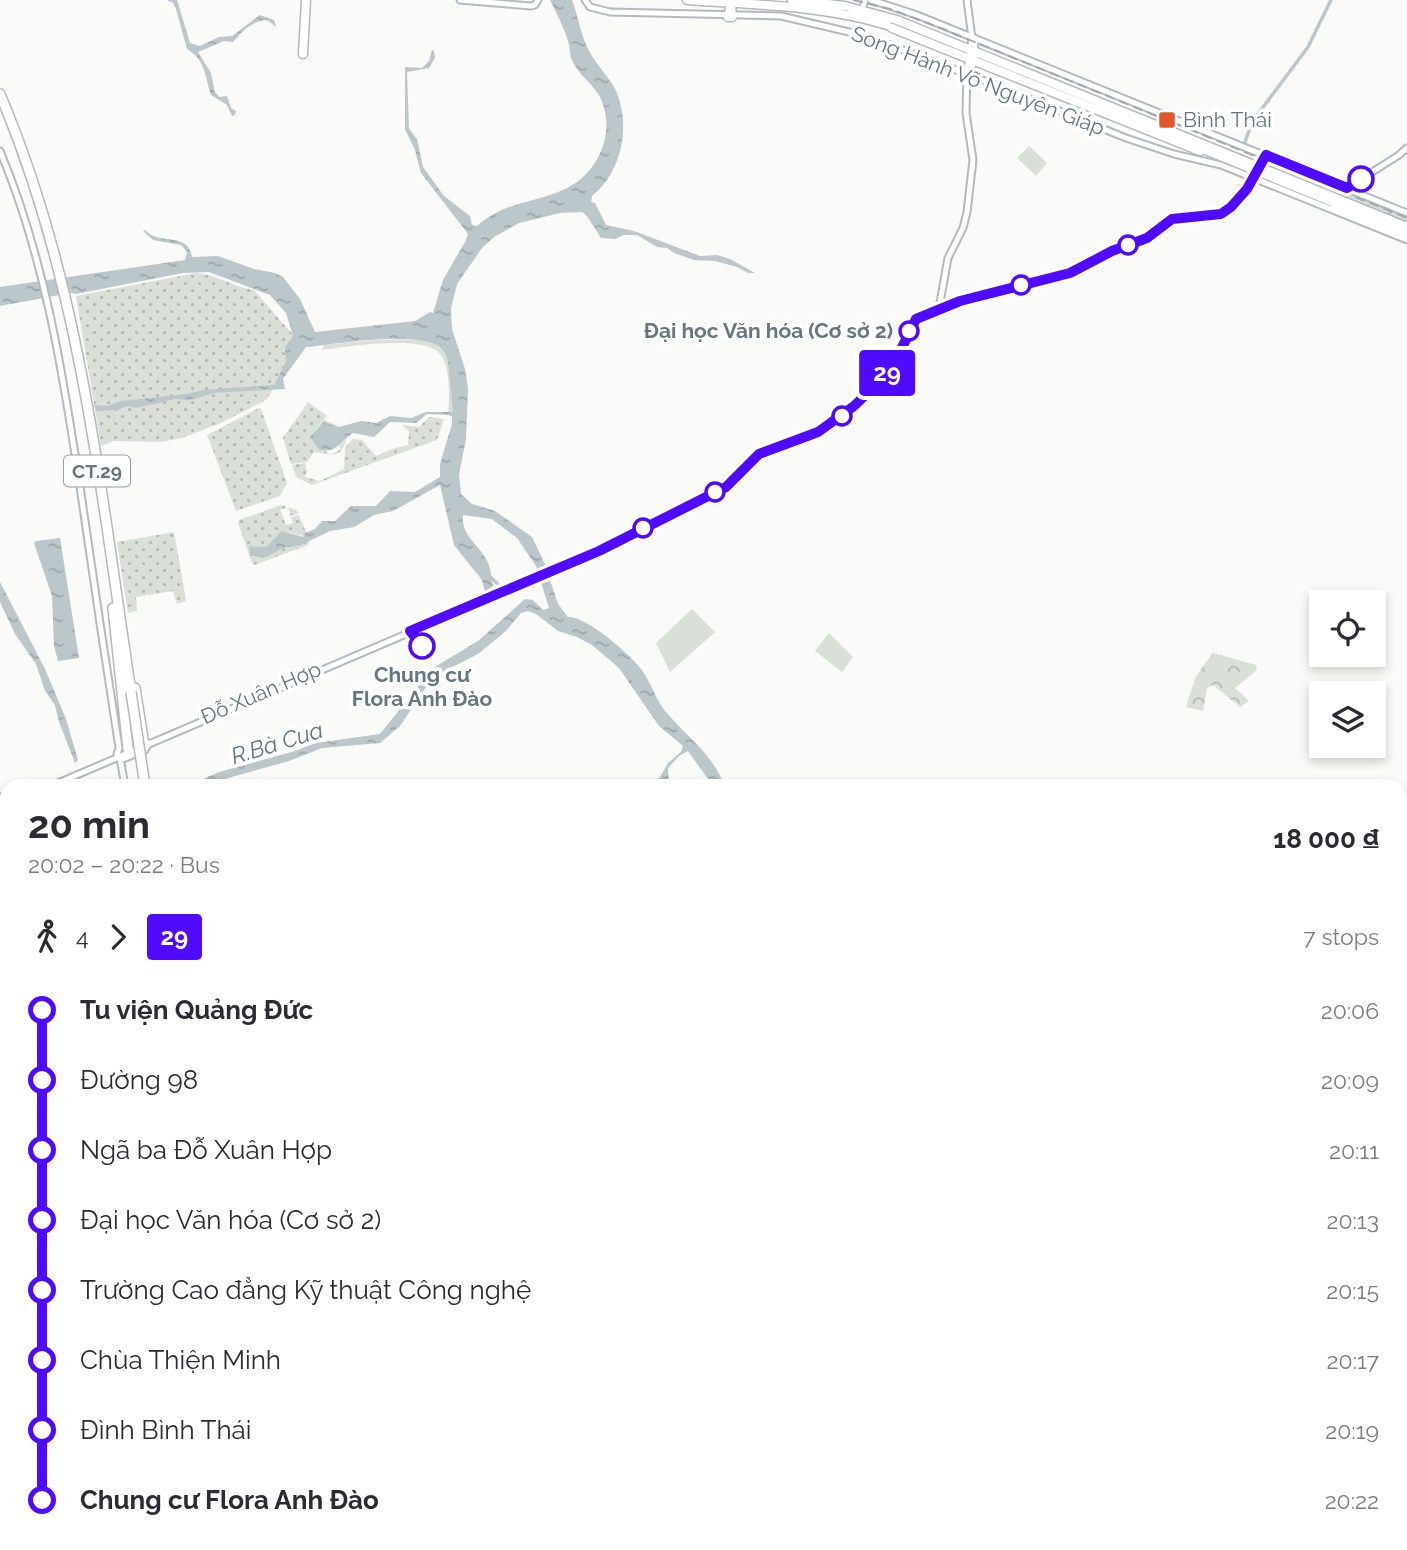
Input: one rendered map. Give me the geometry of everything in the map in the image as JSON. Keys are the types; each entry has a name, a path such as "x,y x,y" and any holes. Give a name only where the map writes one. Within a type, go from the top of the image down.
{"highway":[{"path":"303,54 306,0"},
{"path":"687,0 811,6 894,17 975,52 1005,73 1407,226"},
{"path":"792,0 832,1 897,20 1255,170"},
{"path":"730,17 731,2"},
{"path":"847,5 947,50 975,52"},
{"path":"863,11 889,26 975,52 1113,102 1255,170 1271,182 1407,237"},
{"name":"CT.29","path":"0,94 62,275 101,495 112,586"},
{"name":"CT.29","path":"0,106 43,218"},
{"name":"CT.29","path":"76,356 142,779"},
{"path":"112,586 122,752"},
{"path":"112,586 146,742"}],"main road":[{"path":"460,0 536,2"},
{"name":"Song Hành Võ Nguyên Giáp","path":"585,0 590,7 610,12 788,17 884,41 1126,138 1255,170 1308,200 1407,237"},
{"path":"871,0 953,29 975,52 1005,73"},
{"path":"969,0 975,52 969,75 966,113 973,160 963,228 948,258 940,308 1070,273 1112,251 1147,238 1172,219 1219,214 1238,200 1255,170 1347,188 1407,213"},
{"path":"975,52 998,47 1113,102"},
{"path":"1347,188 1407,148"},
{"path":"0,151 32,243 55,338 122,752 124,779"},
{"path":"1271,182 1308,200"},
{"name":"Đỗ Xuân Hợp","path":"67,779 122,752 605,547 726,487 759,454 807,438 834,421 881,380 901,351 914,321 940,308"},
{"path":"122,752 146,742"}],"green space":[{"path":"1029,146 1047,163 1036,176 1017,158"},
{"path":"1267,161 1407,215 1407,223 1265,164"},
{"path":"196,273 254,290 302,345 266,400 221,423 182,438 161,442 114,441 101,446 76,296"},
{"path":"418,339 439,347 448,360 453,387 453,412 448,413 446,366 440,354 431,348 384,343 322,350 324,345"},
{"path":"308,402 327,416 324,420 341,427 322,422 310,437 319,450 327,454 314,452 307,462 291,464 283,438"},
{"path":"259,408 287,483 280,496 236,511 207,435"},
{"path":"429,417 444,419 437,440 312,485 296,477 292,465 305,463 305,477 320,481 344,469 345,447 353,439 362,440 376,456 408,445 409,431 402,425 419,427"},
{"path":"347,438 341,450 338,453 329,454 341,449 339,447"},
{"path":"281,505 288,507 280,510 286,525 293,523 291,517 299,515 306,532 304,536 283,531 266,547 249,546 250,556 264,556 309,541 308,545 254,565 252,563 238,523 239,520"},
{"path":"288,507 296,510 299,513 291,516"},
{"path":"174,532 186,601 177,604 173,591 136,597 137,611 128,613 117,542"},
{"path":"692,609 715,632 670,672 656,643"},
{"path":"829,633 853,657 842,672 815,651"},
{"path":"1213,653 1256,665 1257,670 1235,688 1249,701 1240,707 1213,685 1207,688 1203,711 1186,707 1196,676"}],"water":[{"path":"167,0 177,0 190,43 200,46 219,37 232,36 260,15 274,20 276,27 267,20 257,22 233,42 224,41 198,52 211,73 215,93 220,97 227,96 231,108 236,111 235,115 232,116 227,105 211,95 198,58 187,49 176,9 173,3"},
{"path":"550,0 572,0 586,45 614,87 623,115 617,160 603,186 592,196 591,202 595,203 606,225 634,231 700,256 717,255 730,259 755,273 715,261 694,260 667,248 657,247 637,235 624,235 615,239 601,238 582,212 560,213 519,223 494,237 482,248 457,284 451,309 452,329 465,369 468,389 466,439 459,474 461,494 472,504 495,511 532,537 544,562 558,604 568,617 576,618 596,629 636,663 665,711 713,763 722,779 708,779 688,751 668,768 669,779 657,779 668,763 681,752 683,746 659,726 619,668 592,645 558,631 528,611 521,613 506,631 478,654 433,677 400,726 380,743 322,748 289,761 226,779 203,779 316,743 380,734 433,668 478,641 525,599 533,600 543,610 549,608 536,566 517,538 492,519 463,515 464,528 490,568 493,586 485,592 482,580 454,545 440,485 393,511 374,515 354,527 330,531 299,546 285,547 266,557 250,556 249,546 266,547 282,531 303,537 322,521 335,521 351,506 376,506 390,491 415,492 440,477 440,464 452,424 452,417 449,415 427,414 416,423 390,422 374,437 353,433 330,450 319,450 310,437 323,422 339,427 361,421 376,423 390,416 411,418 426,412 453,412 448,362 444,352 436,345 424,341 392,339 306,347 283,379 285,389 213,393 190,400 175,399 136,408 127,406 117,410 96,411 94,405 107,406 122,401 204,390 274,385 286,362 285,347 293,336 286,313 270,295 209,272 183,273 0,306 0,287 185,260 187,252 181,245 153,240 143,231 145,230 151,235 185,244 192,257 218,256 283,277 300,299 315,332 415,321 430,312 433,313 443,280 468,234 421,173 415,150 405,129 405,67 422,68 429,61 432,50 434,51 435,58 429,68 407,72 409,129 417,139 423,167 444,196 470,216 472,225 477,226 509,207 553,194 577,182 587,174 601,152 606,126 601,99 575,65 561,22"},
{"path":"60,538 79,658 58,661 54,646 52,596 34,543"},
{"path":"0,582 45,669 66,719 78,760 75,763 55,705 45,691 36,664 15,634 0,602"}],"waterway":[{"path":"1244,145 1252,122 1308,47 1331,0"},
{"path":"489,576 497,583"}],"railway":[{"path":"853,0 890,9 938,27 1407,218"}],"bus line":[{"name":"29","path":"422,646 410,631 599,551 726,487 759,454 807,438 832,423 872,390 894,364 916,319 960,301 1070,273 1112,251 1147,238 1172,219 1221,214 1247,189 1266,155 1347,188 1361,179"}],"place":[{"name":"Bình Thái","path":"1167,120"},
{"name":"Đại học Văn hóa (Cơ sở 2)","path":"909,331"},
{"name":"Chung cư Flora Anh Đào","path":"422,646"}],"water label":[{"name":"R.Bà Cua","path":"277,743"}]}
